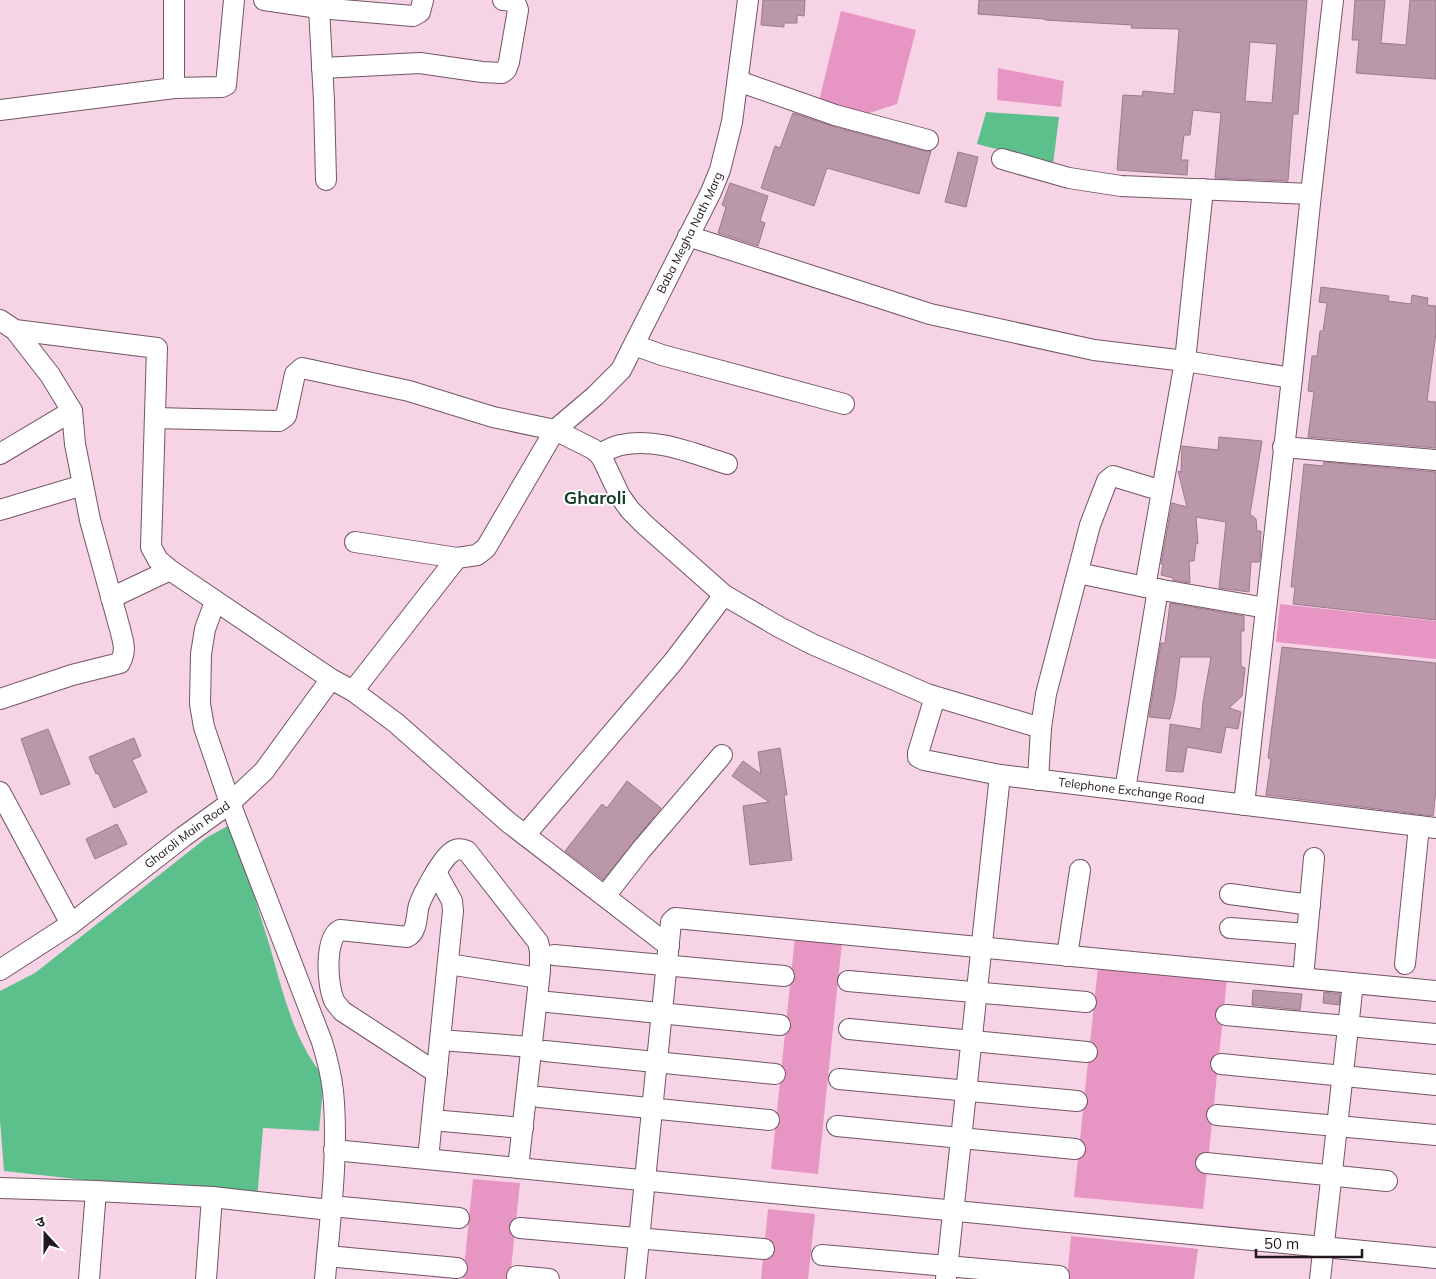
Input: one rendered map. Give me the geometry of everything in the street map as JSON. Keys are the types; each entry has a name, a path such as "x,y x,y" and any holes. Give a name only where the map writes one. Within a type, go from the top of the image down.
{"street":[{"path":"174,0 174,88"},
{"path":"0,110 174,88 226,85 234,0"},
{"path":"264,0 319,8 413,16 420,12 423,0"},
{"path":"322,68 420,63 502,73 506,70 509,62 518,10 517,4 503,0"},
{"name":"Baba Megha Nath Marg","path":"457,558 477,555 486,548 555,430 595,396 621,370 704,206 720,170 732,122 748,0"},
{"path":"1244,805 1333,0"},
{"path":"319,8 326,180"},
{"path":"738,81 835,115 928,140"},
{"path":"1002,160 1069,178 1121,186 1311,194"},
{"path":"1125,790 1162,491 1186,361 1203,189"},
{"path":"688,236 930,314 1094,350 1186,361 1292,378"},
{"path":"0,699 72,675 120,663 124,655 124,645 90,520 75,444 72,411 50,374 7,325"},
{"path":"7,325 156,348 151,547 158,560 215,602 331,679 353,691 396,723 508,822 605,896 668,956"},
{"path":"634,345 662,356 844,404"},
{"path":"155,418 279,421 286,416 295,374 302,368 409,391 493,417 555,430 593,449 599,454 620,496 630,510 724,595 812,644 935,697 1041,728"},
{"path":"0,454 72,411"},
{"path":"599,454 620,445 640,442 662,444 727,464"},
{"path":"1284,447 1436,460"},
{"path":"1038,780 1041,728 1046,694 1090,525 1110,478 1113,476 1162,491"},
{"path":"0,510 83,485"},
{"path":"353,691 457,558 355,542"},
{"path":"111,598 170,570"},
{"path":"1078,572 1151,588 1266,608"},
{"path":"524,835 673,662 724,595"},
{"name":"Gharoli Main Road","path":"0,970 71,924 230,803 204,727 200,704 201,654 205,629 215,602"},
{"path":"325,1279 334,1150 333,1092 329,1067 322,1042 230,803 264,771 331,679"},
{"name":"Telephone Exchange Road","path":"935,697 918,753 918,757 924,760 1000,775 1428,827"},
{"path":"605,896 641,850 722,755"},
{"path":"947,1273 1000,775"},
{"path":"0,792 71,924"},
{"path":"1405,964 1428,827"},
{"path":"437,1073 342,1011 334,1001 329,983 330,947 336,932 347,930 410,936 414,930 419,905 436,872 450,852 456,850 467,851 538,942 540,951 538,1049 523,1128 518,1168"},
{"path":"1303,978 1314,858"},
{"path":"1067,956 1080,870"},
{"path":"428,1159 453,906 436,872"},
{"path":"1230,894 1310,905"},
{"path":"635,1279 671,922 675,918 1436,991"},
{"path":"1230,928 1307,934"},
{"path":"554,955 668,956 784,976"},
{"path":"448,964 539,978"},
{"path":"848,981 1086,1002"},
{"path":"1320,1279 1353,983"},
{"path":"548,1002 780,1025"},
{"path":"1226,1015 1436,1034"},
{"path":"849,1029 1086,1052"},
{"path":"440,1040 775,1074"},
{"path":"1221,1064 1436,1085"},
{"path":"839,1078 1077,1100"},
{"path":"539,1097 769,1120"},
{"path":"1217,1115 1436,1135"},
{"path":"432,1120 523,1128"},
{"path":"838,1126 1076,1148"},
{"path":"334,1150 1436,1258"},
{"path":"1206,1163 1387,1181"},
{"path":"0,1188 212,1197 459,1218"},
{"path":"90,1279 96,1191"},
{"path":"206,1279 212,1197"},
{"path":"520,1228 764,1249"},
{"path":"822,1255 947,1273 1059,1276"},
{"path":"327,1256 457,1268"},
{"path":"517,1276 549,1279"}],"shaded area":[{"path":"841,11 916,30 897,104 863,115 819,101"},
{"path":"998,68 1064,81 1061,107 997,100"},
{"path":"986,112 1059,117 1053,164 977,144"},
{"path":"1280,604 1436,621 1436,659 1276,642"},
{"path":"233,823 290,1015 304,1047 324,1077 319,1131 263,1128 257,1199 4,1171 0,1120 0,991 35,973 206,838"},
{"path":"795,937 842,942 818,1174 771,1169"},
{"path":"1098,966 1227,979 1203,1209 1074,1197"},
{"path":"473,1179 520,1183 510,1279 463,1279"},
{"path":"768,1209 815,1214 808,1279 761,1279"},
{"path":"1071,1236 1198,1249 1194,1279 1067,1279"}],"building":[{"path":"763,0 805,0 804,16 797,15 797,23 784,23 784,27 761,25"},
{"path":"979,0 1307,0 1298,114 1293,114 1288,181 1215,178 1221,113 1193,110 1190,135 1184,135 1181,160 1188,160 1187,175 1117,170 1123,95 1142,96 1143,91 1174,94 1179,29 1131,28 1132,25 978,14","holes":["1250,42 1277,44 1272,103 1245,101"]},
{"path":"1355,0 1385,0 1381,43 1406,45 1410,0 1436,0 1436,79 1356,73 1359,40 1352,40"},
{"path":"793,113 832,126 931,151 919,194 827,168 814,206 761,188 775,146 780,148"},
{"path":"958,152 978,157 966,207 945,202"},
{"path":"730,183 768,196 760,221 765,223 758,246 718,233 726,207 722,205"},
{"path":"1321,287 1389,296 1388,301 1411,304 1412,295 1428,298 1427,305 1436,306 1436,332 1427,401 1436,402 1436,448 1308,437 1314,392 1308,391 1312,356 1317,356 1320,331 1323,331 1327,303 1319,302"},
{"path":"1219,437 1262,441 1250,514 1256,519 1257,531 1261,531 1260,558 1259,562 1251,562 1249,592 1219,588 1226,522 1196,517 1198,544 1196,543 1194,561 1189,561 1190,583 1173,580 1173,578 1161,575 1163,564 1161,564 1172,503 1187,507 1178,471 1181,472 1182,446 1218,450"},
{"path":"1324,462 1436,472 1436,620 1293,604 1295,587 1291,587 1304,464 1323,466"},
{"path":"1170,603 1244,616 1244,631 1241,631 1241,666 1245,668 1242,696 1229,708 1241,712 1238,729 1226,727 1221,753 1187,747 1183,772 1166,771 1170,724 1201,729 1203,702 1211,657 1180,657 1175,698 1170,719 1149,717 1161,643 1165,643"},
{"path":"1282,647 1436,663 1436,790 1433,816 1266,795 1271,759 1268,758"},
{"path":"48,729 70,784 41,795 21,739"},
{"path":"134,738 141,756 132,760 147,792 114,808 89,757"},
{"path":"780,748 787,795 784,795 792,860 750,865 743,806 769,802 732,776 743,761 761,774 758,752"},
{"path":"627,781 661,808 603,880 565,851 602,804 607,808"},
{"path":"117,824 127,844 95,859 86,839"},
{"path":"1253,990 1302,994 1300,1010 1252,1005"},
{"path":"1324,992 1340,994 1339,1005 1323,1003"}],"district":[{"name":"Gharoli","path":"595,498"}]}
